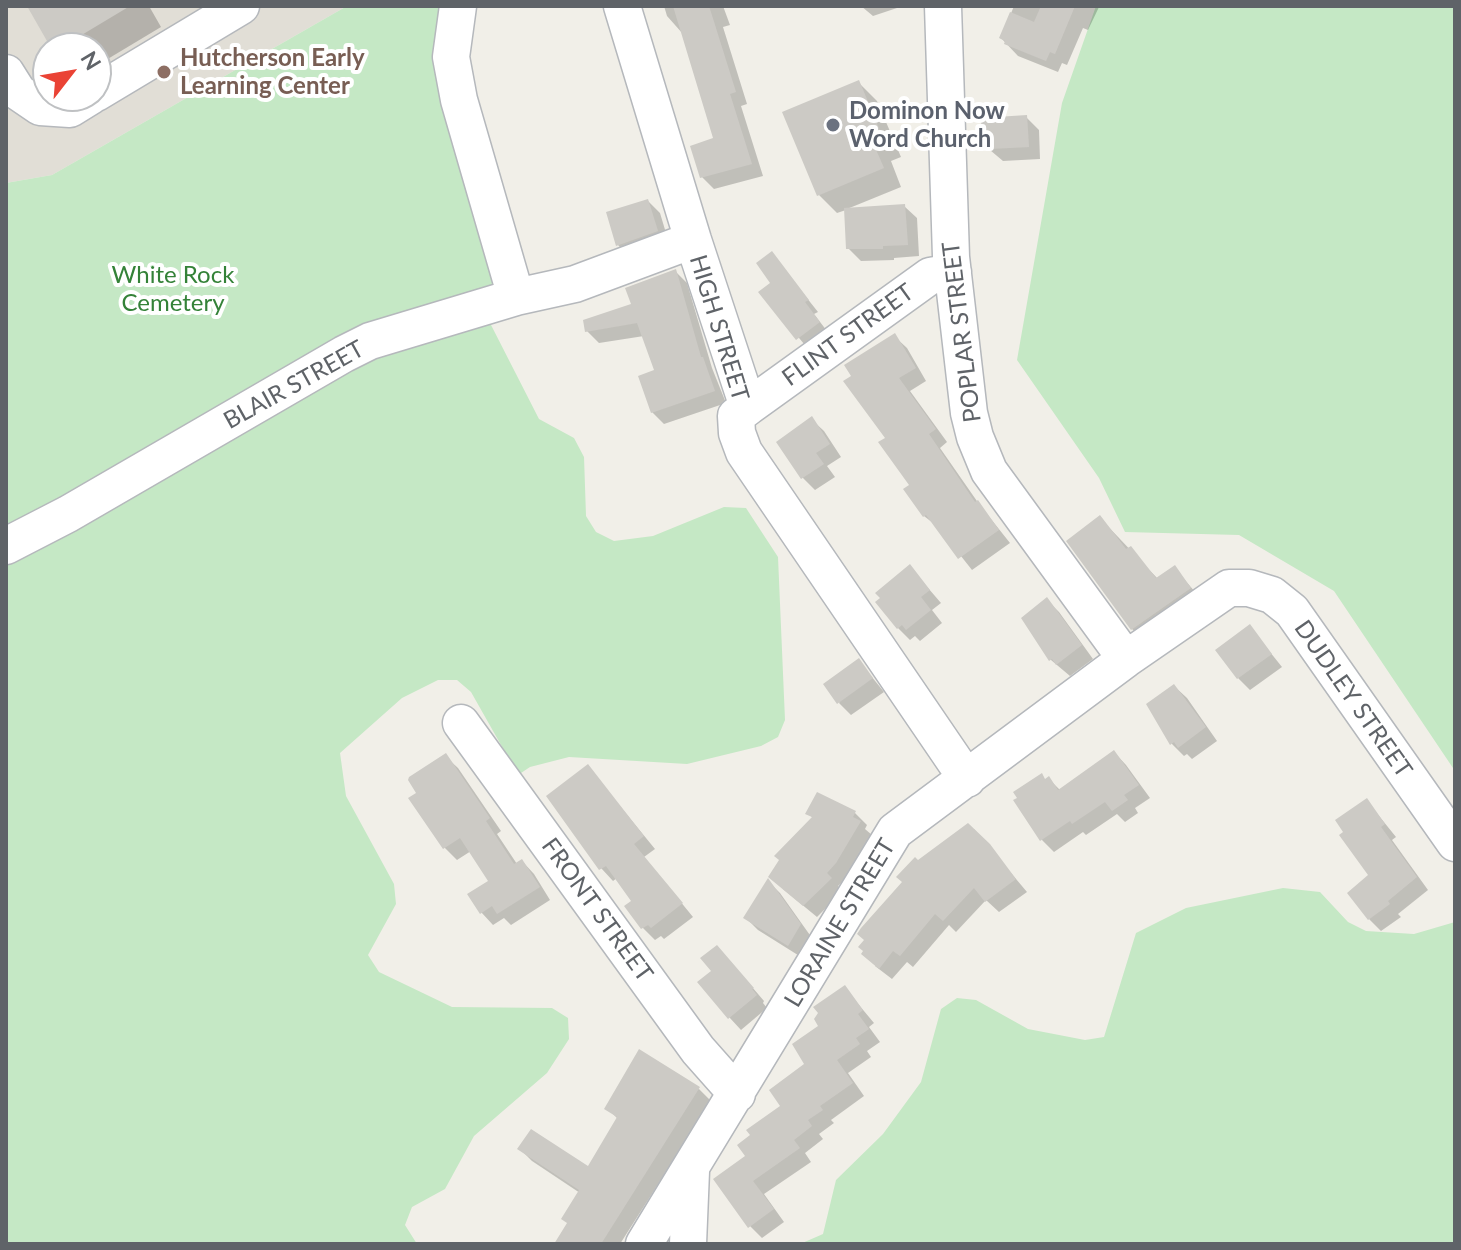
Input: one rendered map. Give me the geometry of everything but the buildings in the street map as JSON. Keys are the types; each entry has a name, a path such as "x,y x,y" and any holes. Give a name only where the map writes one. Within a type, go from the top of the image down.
{"street":[{"path":"112,84 241,6"},
{"path":"458,6 451,57 459,100 516,297"},
{"name":"HIGH STREET","path":"622,6 693,240 748,407 736,416 737,433 744,452 967,779"},
{"path":"943,23 958,6"},
{"name":"POPLAR STREET","path":"943,23 953,272 969,413 975,437 989,471 1126,659"},
{"path":"6,73 18,92 32,102"},
{"name":"BLAIR STREET","path":"6,546 68,514 370,341 516,297 575,284 693,240"},
{"name":"FLINT STREET","path":"748,407 930,276 953,272"},
{"name":"LORAINE STREET","path":"644,1244 895,831 1126,659 1229,588"},
{"name":"DUDLEY STREET","path":"1229,588 1249,588 1272,595 1292,611 1455,843"},
{"name":"FRONT STREET","path":"461,723 698,1050 737,1094"},
{"path":"688,1244 691,1169"}],"shaded area":[{"name":"Hutcherson Early Learning Center","path":"6,6 347,6 52,175 6,183"}],"green space":[{"name":"White Rock Cemetery","path":"347,6 473,6 465,58 531,309 490,323 539,419 574,438 584,457 586,516 596,532 614,541 653,536 724,507 746,508 778,557 785,720 778,737 761,746 687,764 569,757 530,767 518,775 471,692 457,680 438,680 402,698 340,753 346,796 394,884 396,904 368,955 379,972 452,1007 552,1008 568,1018 569,1039 547,1073 474,1136 445,1189 412,1207 405,1225 417,1244 6,1244 6,183 52,175"},
{"path":"1096,6 1455,6 1455,771 1334,591 1239,535 1125,532 1099,478 1017,360 1062,103"},
{"path":"1283,888 1320,892 1348,922 1366,931 1414,934 1455,922 1455,1244 800,1244 823,1234 836,1180 883,1134 921,1082 941,1009 957,998 976,1000 1028,1029 1085,1040 1104,1037 1136,933 1186,908"}],"place":[{"name":"Hutcherson Early Learning Center","path":"164,72"},
{"name":"Dominon Now Word Church","path":"833,125"}]}
